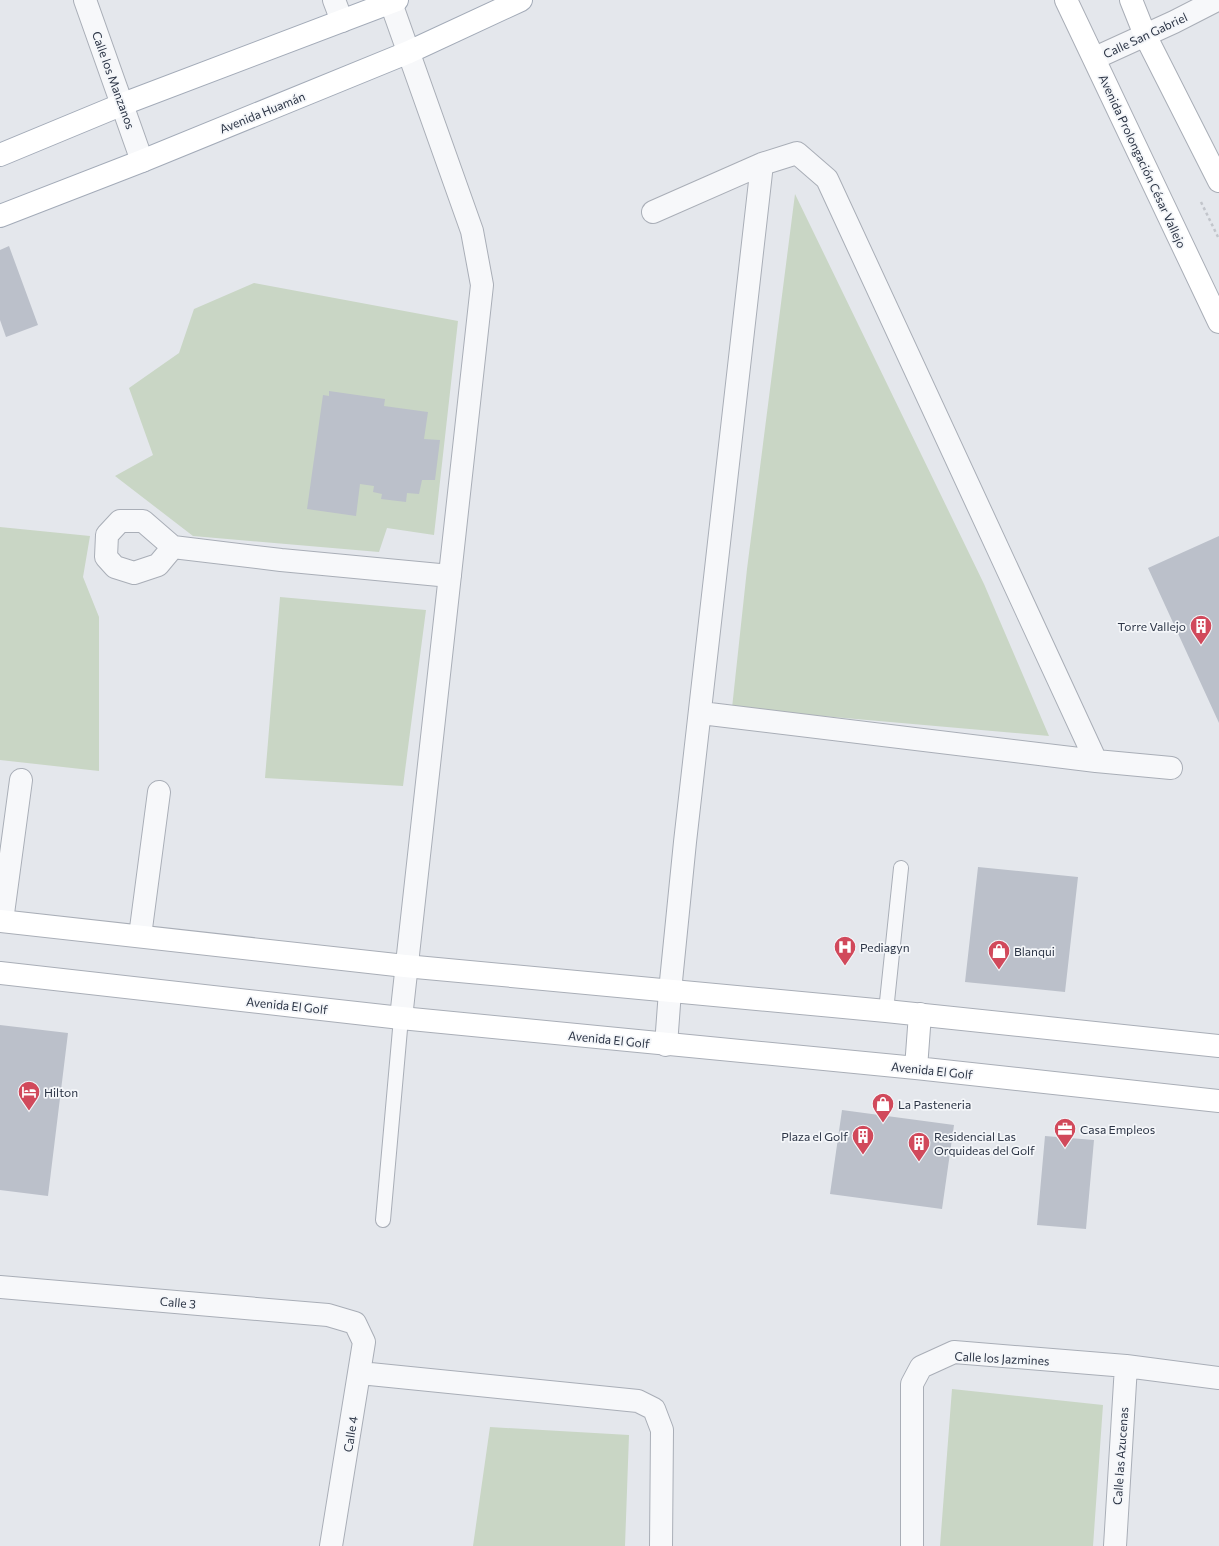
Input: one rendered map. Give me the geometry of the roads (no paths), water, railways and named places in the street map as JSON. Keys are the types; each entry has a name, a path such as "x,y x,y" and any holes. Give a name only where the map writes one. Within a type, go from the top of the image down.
{"main road":[{"name":"Avenida Huamán","path":"0,216 142,161 409,52 521,0"},
{"name":"Avenida Prolongación César Vallejo","path":"1066,0 1095,58 1219,322"},
{"path":"1131,0 1145,35 1219,181"},
{"path":"0,155 123,104 394,1"},
{"path":"1,921 405,966 920,1014 1219,1046"},
{"name":"Avenida El Golf","path":"0,973 400,1018 916,1068 1219,1101"},
{"path":"916,1068 920,1014"}],"street":[{"name":"Calle los Manzanos","path":"85,0 142,161"},
{"path":"334,0 342,21"},
{"name":"Calle San Gabriel","path":"1095,58 1217,0"},
{"path":"394,1 409,52 472,231 482,286 400,1018"},
{"path":"653,212 762,164 797,153 827,179 1096,761"},
{"path":"666,1044 670,991 700,713 762,164"},
{"path":"173,547 281,560 450,576"},
{"path":"700,713 1096,761 1171,768"},
{"path":"1,921 21,780"},
{"path":"140,936 159,792"},
{"name":"Calle 3","path":"0,1287 328,1315 355,1323"},
{"name":"Calle 4","path":"331,1546 364,1342 355,1323"},
{"name":"Calle los Jazmines","path":"912,1546 912,1384 921,1367 954,1352 1126,1366 1219,1378"},
{"name":"Calle las Azucenas","path":"1115,1546 1126,1366"},
{"path":"360,1373 638,1401 654,1409 662,1430 661,1546"}],"lane":[{"path":"886,1011 901,868"},
{"path":"383,1220 400,1018"}],"place":[{"name":"Torre Vallejo","path":"1201,646"},
{"name":"Pediagyn","path":"845,966"},
{"name":"Blanqui","path":"999,970"},
{"name":"Hilton","path":"29,1112"},
{"name":"La Pasteneria","path":"883,1124"},
{"name":"Casa Empleos","path":"1065,1148"},
{"name":"Plaza el Golf","path":"863,1156"},
{"name":"Residencial Las Orquideas del Golf","path":"919,1162"}]}
